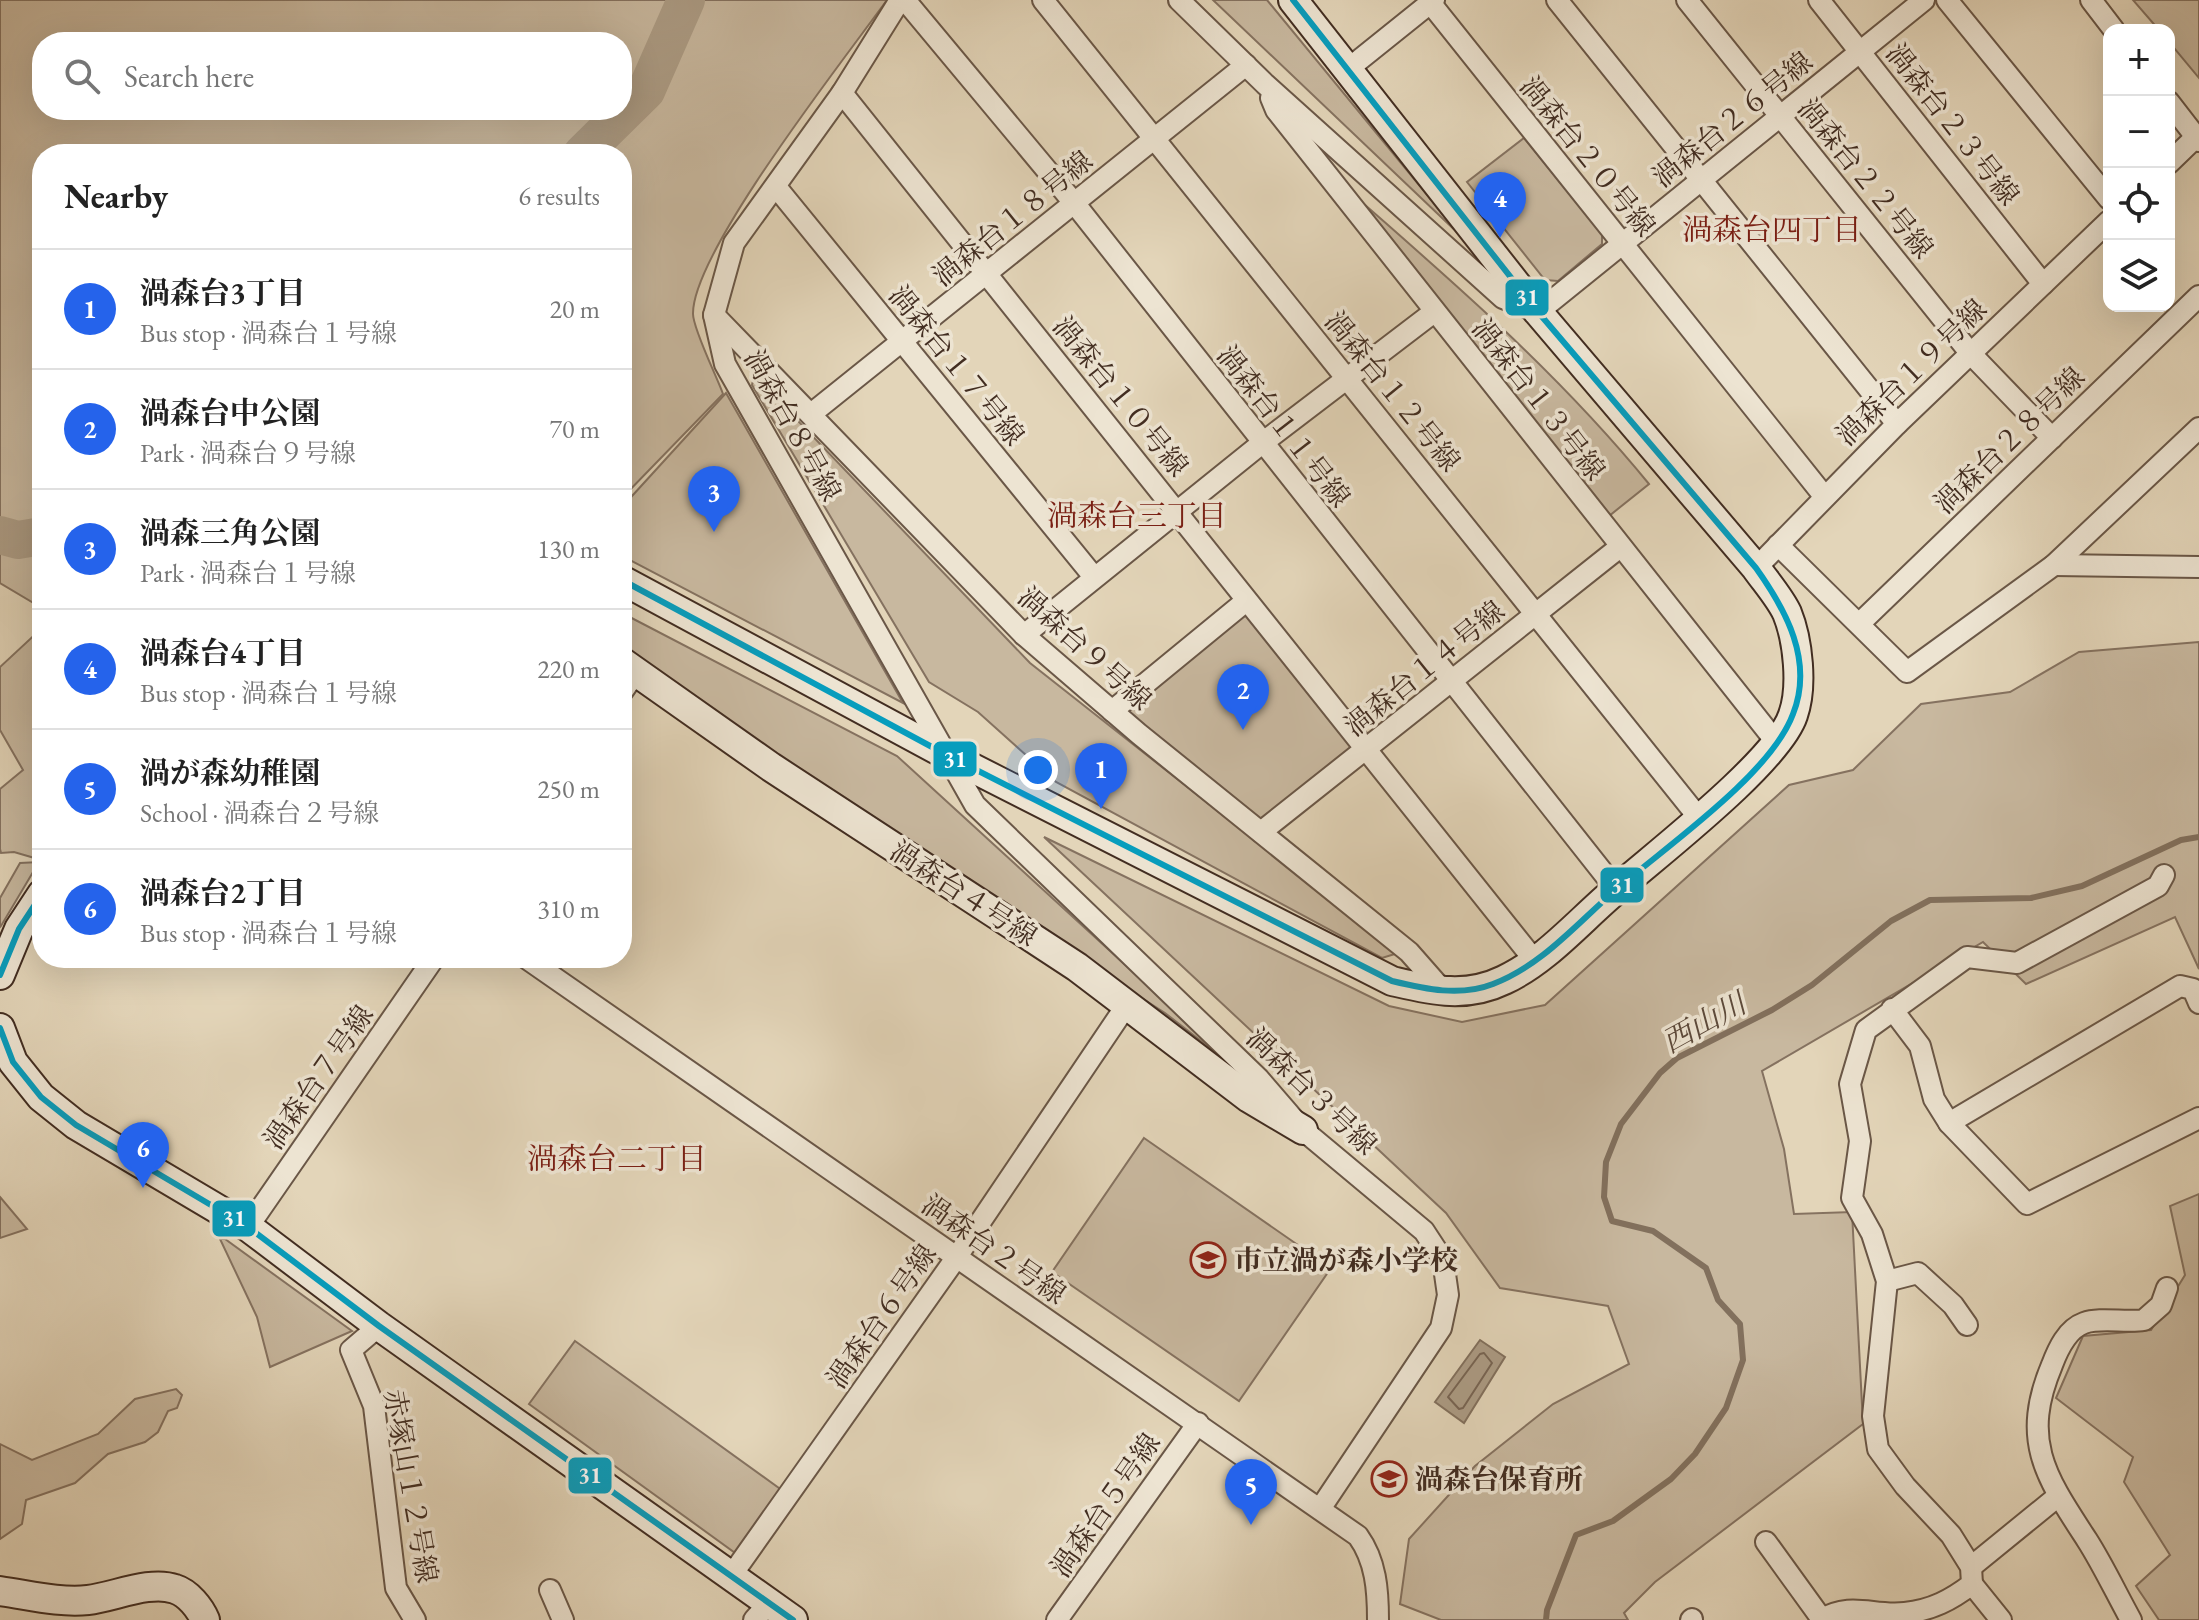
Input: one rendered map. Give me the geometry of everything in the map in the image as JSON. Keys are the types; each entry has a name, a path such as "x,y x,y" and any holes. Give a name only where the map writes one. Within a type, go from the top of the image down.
{"street":[{"name":"渦森台８号線","path":"903,0 777,188 734,243 714,315 725,364 945,754"},
{"name":"渦森台１１号線","path":"903,0 1075,204 1261,444 1616,889"},
{"name":"渦森台１２号線","path":"1043,0 1699,818"},
{"path":"1179,0 1265,84 1503,298 1538,312"},
{"path":"632,585 945,754 1392,981 1445,993 1473,991 1504,980 1535,961 1699,818 1777,743 1793,716 1798,687 1795,650 1787,613 1756,568 1538,312 1293,0"},
{"path":"1557,0 1897,424"},
{"name":"渦森台２２号線","path":"1687,0 1971,354 2052,438"},
{"name":"渦森台２３号線","path":"1819,0 2043,284"},
{"name":"渦森台２６号線","path":"1538,312 1924,0"},
{"path":"1947,0 2103,192"},
{"path":"2091,0 2109,24"},
{"path":"1348,69 1430,1"},
{"name":"渦森台２０号線","path":"1430,1 1824,496"},
{"name":"渦森台１８号線","path":"811,414 1246,65"},
{"name":"渦森台１３号線","path":"1265,84 1276,110 1777,743"},
{"name":"渦森台１０号線","path":"842,93 1535,961"},
{"path":"2175,110 2197,139 2175,158"},
{"name":"渦森台１７号線","path":"777,188 1094,577"},
{"name":"渦森台１９号線","path":"1756,568 1897,424 2103,227"},
{"name":"渦森台２８号線","path":"1859,624 2199,296"},
{"path":"1024,635 1261,444 1434,312"},
{"name":"渦森台９号線","path":"714,315 1024,635 1112,711 1409,952 1445,993"},
{"path":"1778,545 1907,672 2054,565 2199,428"},
{"name":"渦森台１４号線","path":"1261,832 1620,547"},
{"path":"2054,565 2199,567"},
{"path":"1112,711 1246,601"},
{"name":"渦森台４号線","path":"632,678 1077,967 1249,1098 1303,1130"},
{"name":"渦森台３号線","path":"945,754 975,805 1259,1079 1303,1130 1424,1231 1443,1260 1448,1295 1441,1328 1320,1509"},
{"path":"2001,1620 1951,1535 1905,1486 1878,1449 1873,1416 1887,1281 1872,1234 1852,1198 1860,1141 1850,1084 1866,1030 1967,957 2017,963 2158,886 2164,875"},
{"path":"0,975 19,929 32,909"},
{"name":"渦森台７号線","path":"248,1227 427,968"},
{"name":"渦森台２号線","path":"540,968 1358,1536 1369,1552 1378,1591 1378,1620"},
{"path":"1949,1123 2180,986 2193,989 2199,1003"},
{"name":"渦森台６号線","path":"731,1576 956,1258 1126,1006"},
{"path":"1892,1009 1920,1046 1934,1099 1949,1123 2027,1204 2199,1118"},
{"path":"0,1028 13,1062 41,1097 76,1125 248,1227 379,1326 731,1576 762,1611 793,1620"},
{"path":"1887,1281 1918,1273 1953,1305 1967,1325"},
{"path":"2131,1620 2088,1541 2057,1497 2044,1470 2039,1445 2039,1399 2053,1362 2071,1330 2086,1321 2144,1320 2161,1305 2167,1288"},
{"name":"赤塚山１２号線","path":"379,1326 351,1350 374,1406 396,1588 415,1620"},
{"name":"渦森台５号線","path":"1057,1620 1198,1423"},
{"path":"1766,1542 1820,1619 1853,1608 1905,1617 1945,1604 2057,1497"},
{"path":"0,1591 62,1600 88,1600 151,1588 175,1589 200,1608 205,1620"},
{"path":"550,1590 563,1620"}],"shaded area":[{"path":"0,0 887,0 774,155 717,247 699,285 694,321 723,394 632,488 632,144 32,144 32,602 0,583"},
{"path":"1213,0 1267,0 1461,236"},
{"path":"2133,0 2199,0 2199,78 2175,49 2175,24 2154,24"},
{"path":"1524,138 1602,234 1602,244 1558,281 1545,280 1467,182"},
{"path":"1319,165 1449,279 1533,358 1649,484 1609,516"},
{"path":"754,375 1030,663 1398,953 1382,958 1056,782 978,712 929,682 752,385"},
{"path":"726,393 903,703 632,561 632,496"},
{"path":"1245,613 1353,747 1261,821 1126,712"},
{"path":"632,618 897,756 1250,1079 1165,1013 917,853 632,653"},
{"path":"32,637 32,857 14,852 1,853 0,849 0,789 23,770 0,730 0,667"},
{"path":"2199,642 2199,969 2175,917 2026,984 1983,942 1762,1071 1784,1149 1794,1214 1852,1212 1863,1424 1655,1582 1624,1613 1628,1620 1441,1620 1400,1604 1409,1539 1475,1466 1553,1404 1629,1364 1608,1306 1500,1288 1446,1213 1044,837 1389,1006 1462,1022 1545,1005 1789,785 1853,770 1921,704 2010,692 2079,652"},
{"path":"32,862 32,874 0,927 0,898 20,863"},
{"path":"1144,1138 1331,1268 1239,1401 1052,1272"},
{"path":"2199,1194 2199,1620 2159,1620 2136,1586 2170,1555 2124,1482 2133,1457 2056,1398 2083,1336 2151,1330 2185,1275 2170,1206"},
{"path":"0,1197 27,1229 0,1238"},
{"path":"220,1239 225,1239 352,1331 270,1367 257,1317"},
{"path":"575,1341 783,1491 738,1555 529,1404"},
{"path":"176,1389 182,1395 177,1408 168,1411 158,1432 145,1442 108,1454 75,1483 26,1500 22,1524 0,1539 0,1444 32,1460 98,1434 135,1399"}],"water":[{"path":"1480,1340 1505,1357 1464,1423 1435,1402"}],"waterway":[{"path":"632,105 646,91 686,0"},
{"path":"592,144 617,120"},
{"path":"0,535 18,540 32,538"},
{"name":"西山川","path":"1546,1620 1576,1535 1613,1521 1671,1479 1695,1454 1726,1408 1743,1360 1740,1324 1718,1300 1706,1268 1653,1231 1612,1221 1604,1197 1606,1162 1621,1124 1660,1073 1677,1058 1772,1010 1812,985 1891,921 1930,900 2031,898 2082,886 2181,840 2199,837"}],"transit line":[{"name":"31","path":"632,585 945,754 1392,981 1417,987 1455,991 1481,988 1528,966 1716,808 1763,761 1781,737 1799,694 1800,675 1794,637 1777,601 1756,568 1538,312 1293,0"},
{"name":"31","path":"0,975 19,929 32,909"},
{"name":"31","path":"0,1028 13,1062 41,1097 76,1125 248,1227 379,1326 793,1620"}],"place":[{"name":"渦森台4丁目","path":"1500,238"},
{"name":"渦森三角公園","path":"714,532"},
{"name":"渦森台中公園","path":"1243,730"},
{"name":"渦森台3丁目","path":"1101,809"},
{"name":"渦森台2丁目","path":"143,1188"},
{"name":"市立渦が森小学校","path":"1208,1260"},
{"name":"渦森台保育所","path":"1389,1479"},
{"name":"渦が森幼稚園","path":"1251,1525"}],"district":[{"name":"渦森台四丁目","path":"1772,230"},
{"name":"渦森台三丁目","path":"1137,516"},
{"name":"渦森台二丁目","path":"617,1159"}]}
